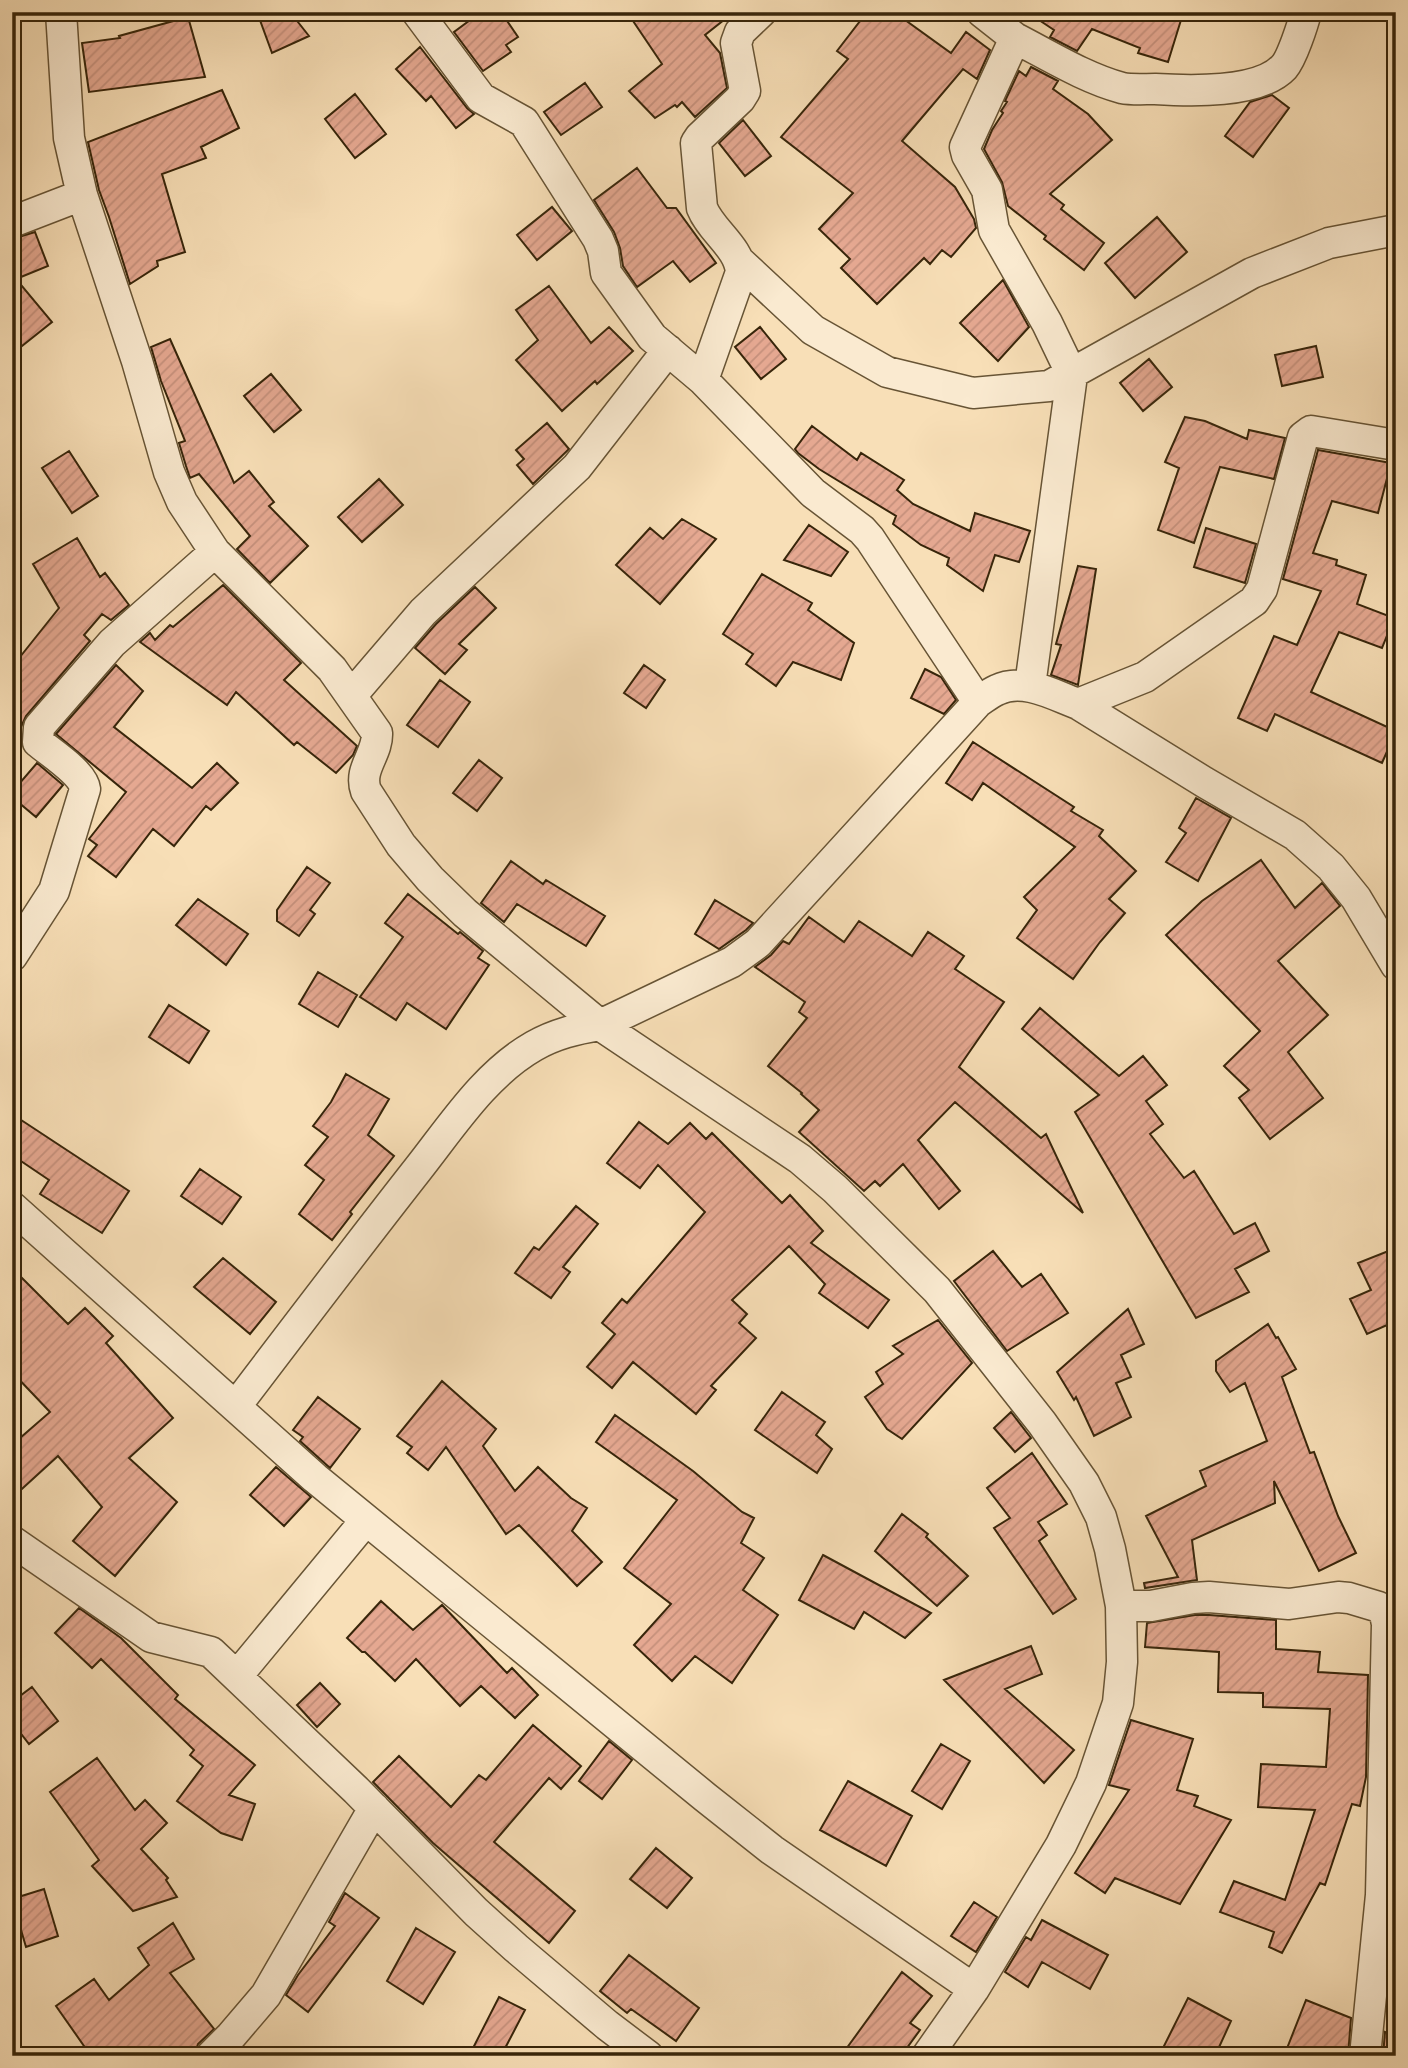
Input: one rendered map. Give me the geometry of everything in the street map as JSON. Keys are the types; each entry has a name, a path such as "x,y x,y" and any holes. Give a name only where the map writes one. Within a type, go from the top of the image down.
{"street":[{"path":"61,12 69,138 82,195 169,472 182,502 215,552 331,669 377,733 378,743 362,782 401,845 430,879 465,913 600,1025 800,1159 835,1189 937,1290 1042,1423 1084,1483 1101,1517 1121,1606 1122,1662 1118,1703 1091,1783 1061,1845 974,1989 927,2056"},
{"path":"417,12 481,98 524,122 598,239 603,251 606,273 652,337 704,380 813,493 862,530 978,702"},
{"path":"761,12 740,32 736,43 745,91 696,143 705,218 740,262 813,330 887,372 973,393 1049,386 1252,273 1329,243 1396,230"},
{"path":"982,12 1015,38 1083,73 1124,88 1206,91 1240,86 1273,76 1286,65 1306,12"},
{"path":"1015,38 965,147 987,190 994,230 1047,323 1072,375 1030,686"},
{"path":"12,222 82,195"},
{"path":"704,380 741,272 740,262"},
{"path":"351,696 424,612 577,467 667,350"},
{"path":"1078,704 1138,681 1254,601 1262,589 1303,437 1307,433 1311,431 1396,445"},
{"path":"12,957 54,891 85,789 84,782 78,775 38,742 39,727 112,643 215,552"},
{"path":"236,1406 360,1243 469,1105 499,1072 534,1046 569,1030 600,1025 732,962 758,943 978,702 999,689 1030,686 1078,704 1295,835 1331,867 1356,898 1396,965"},
{"path":"12,1207 315,1478 705,1797 772,1850 974,1989"},
{"path":"237,1676 366,1520"},
{"path":"12,1541 150,1637 211,1653 374,1808 476,1912 607,2025 648,2056"},
{"path":"1121,1606 1151,1606 1209,1597 1289,1604 1338,1597 1378,1607 1385,1614 1388,1897 1365,2056"},
{"path":"211,2056 266,1995 374,1808"}],"building":[{"path":"257,12 290,12 309,36 272,53"},
{"path":"481,12 501,12 518,37 506,45 511,52 483,71 454,32"},
{"path":"627,12 734,12 705,35 720,53 727,88 695,117 682,102 655,118 629,91 662,64"},
{"path":"867,12 894,12 951,53 966,32 990,50 977,79 963,69 902,141 955,187 974,219 976,228 951,257 942,250 930,264 924,258 877,304 841,268 850,259 819,229 853,193 781,137 848,59 837,51"},
{"path":"1027,12 1156,12 1181,20 1168,62 1138,53 1140,48 1092,29 1077,51 1050,37 1054,30"},
{"path":"188,17 205,77 89,92 82,43 120,38 119,36"},
{"path":"420,47 474,114 456,128 431,96 426,101 396,69"},
{"path":"1031,67 1058,81 1053,89 1088,114 1112,140 1050,194 1064,205 1061,209 1104,243 1084,270 1008,206 1002,182 984,149 1003,113 1001,111 1019,71 1026,76"},
{"path":"585,83 602,107 561,135 544,112"},
{"path":"222,90 239,128 201,147 206,158 162,174 185,252 157,261 158,266 130,284 99,190 88,142"},
{"path":"355,94 386,134 355,158 325,119"},
{"path":"1272,95 1289,108 1253,157 1225,136 1250,102"},
{"path":"743,120 771,156 745,176 719,143"},
{"path":"637,168 667,208 676,208 716,263 690,282 673,261 637,287 623,266 614,232 594,200"},
{"path":"552,207 572,231 537,260 517,235"},
{"path":"1157,217 1187,252 1135,298 1105,263"},
{"path":"35,232 48,266 16,279 52,322 12,354 12,239"},
{"path":"1003,280 1029,327 998,361 960,323"},
{"path":"549,286 591,343 609,327 633,351 562,411 516,360 538,340 516,310"},
{"path":"760,327 786,359 761,379 735,347"},
{"path":"170,339 234,483 249,471 274,502 269,506 308,546 270,583 237,549 250,536 199,474 190,478 179,443 185,441 161,381 151,347"},
{"path":"1316,346 1323,377 1282,386 1275,355"},
{"path":"1149,359 1172,387 1143,411 1120,383"},
{"path":"271,374 301,410 274,432 244,396"},
{"path":"1185,417 1205,421 1247,439 1249,430 1285,438 1274,479 1220,467 1194,543 1158,530 1179,468 1165,462"},
{"path":"547,423 569,449 533,484 517,465 524,459 516,450"},
{"path":"812,426 857,460 861,453 904,480 897,490 913,504 970,531 975,513 1030,531 1019,562 995,555 983,591 947,565 949,558 921,545 893,524 896,516 819,469 798,453 795,449"},
{"path":"1318,450 1391,463 1378,513 1332,501 1313,553 1337,560 1336,565 1366,575 1357,604 1394,618 1382,648 1339,632 1311,692 1396,731 1382,763 1275,714 1267,731 1238,718 1274,636 1297,645 1321,591 1283,579"},
{"path":"69,451 98,496 72,513 42,468"},
{"path":"379,479 403,505 362,542 338,517"},
{"path":"682,519 716,539 660,604 616,565 650,528 663,539"},
{"path":"809,525 848,552 831,576 784,560"},
{"path":"1206,528 1256,544 1245,583 1194,567"},
{"path":"77,538 100,577 105,573 129,605 111,620 102,614 84,635 90,641 26,716 21,727 12,721 12,667 59,608 33,564"},
{"path":"1078,566 1096,569 1078,685 1051,675 1061,645 1056,644"},
{"path":"762,574 812,603 808,610 854,643 841,680 793,662 776,686 746,664 753,654 723,634"},
{"path":"223,585 301,663 284,680 357,746 353,755 336,773 297,742 294,745 236,692 227,705 140,642 150,633 155,640 170,625 173,627"},
{"path":"475,587 496,608 459,644 467,650 445,674 415,648"},
{"path":"116,665 143,691 114,727 192,788 217,763 238,783 211,810 206,806 174,846 153,829 116,877 88,856 97,845 89,839 126,792 56,734"},
{"path":"644,665 665,680 646,708 624,693"},
{"path":"925,669 941,677 956,700 944,714 911,698"},
{"path":"440,680 470,702 438,747 407,725"},
{"path":"973,742 1074,807 1071,811 1103,830 1099,836 1136,871 1109,899 1125,913 1073,979 1017,938 1037,910 1024,897 1075,847 983,783 972,800 946,783"},
{"path":"479,760 502,778 477,811 453,793"},
{"path":"37,763 63,785 36,817 12,797 12,792"},
{"path":"1196,798 1231,818 1198,881 1166,862 1186,833 1179,828"},
{"path":"1261,860 1295,908 1322,883 1340,906 1278,961 1328,1015 1288,1052 1323,1098 1270,1139 1239,1098 1249,1090 1224,1066 1260,1031 1166,935 1202,901"},
{"path":"511,861 543,884 546,880 605,916 586,946 517,904 504,922 481,903"},
{"path":"307,867 330,883 310,910 315,914 299,936 277,921 277,910"},
{"path":"408,894 483,951 478,958 489,965 446,1029 407,1003 396,1020 360,997 403,937 385,923"},
{"path":"198,899 248,934 226,965 176,925"},
{"path":"715,900 753,923 719,949 695,934"},
{"path":"809,917 844,942 859,921 912,956 928,932 964,956 955,969 1004,1002 959,1067 1041,1138 1046,1134 1083,1213 955,1102 918,1140 960,1191 939,1209 903,1164 880,1186 875,1181 864,1191 799,1132 819,1110 768,1066 807,1018 799,1012 805,1002 755,967 783,941 789,944"},
{"path":"318,972 357,995 338,1027 299,1004"},
{"path":"169,1005 209,1031 189,1063 149,1037"},
{"path":"1040,1008 1119,1076 1143,1056 1167,1085 1146,1101 1163,1124 1150,1134 1184,1178 1194,1171 1234,1234 1255,1223 1269,1251 1235,1269 1249,1292 1196,1318 1075,1112 1099,1095 1022,1029"},
{"path":"346,1074 389,1099 368,1135 394,1156 350,1212 352,1214 332,1240 299,1214 324,1180 305,1165 328,1137 313,1126 331,1102"},
{"path":"12,1114 129,1191 102,1233 40,1194 49,1180 12,1155"},
{"path":"639,1122 668,1144 690,1123 706,1139 712,1133 782,1203 790,1195 823,1231 811,1243 889,1300 868,1328 819,1293 825,1284 789,1246 732,1300 747,1314 739,1323 756,1338 711,1386 716,1390 696,1414 633,1362 612,1388 587,1367 615,1334 602,1323 622,1299 627,1303 705,1212 658,1165 640,1188 607,1163"},
{"path":"200,1169 241,1197 222,1224 181,1196"},
{"path":"576,1206 598,1224 563,1267 570,1272 551,1298 515,1273 534,1247 539,1250"},
{"path":"1396,1248 1396,1342 1387,1325 1367,1334 1350,1299 1371,1290 1358,1263"},
{"path":"993,1251 1022,1287 1041,1274 1068,1313 1007,1351 954,1281"},
{"path":"223,1258 276,1302 250,1334 194,1287"},
{"path":"12,1268 68,1324 85,1308 113,1336 106,1343 173,1418 129,1458 177,1502 115,1576 73,1541 102,1507 58,1456 12,1498 12,1445 50,1412 12,1372"},
{"path":"1128,1309 1144,1344 1121,1355 1131,1377 1116,1383 1131,1417 1094,1436 1076,1397 1074,1400 1057,1372"},
{"path":"938,1320 972,1363 902,1439 887,1429 865,1397 883,1384 876,1372 903,1354 893,1346"},
{"path":"1268,1324 1296,1369 1282,1377 1310,1453 1314,1452 1338,1516 1356,1553 1319,1571 1274,1481 1275,1503 1192,1540 1197,1580 1145,1588 1144,1583 1178,1577 1146,1516 1206,1486 1200,1471 1267,1441 1245,1383 1230,1392 1216,1371 1216,1361"},
{"path":"442,1381 496,1429 483,1446 515,1491 538,1467 571,1498 587,1508 572,1531 602,1562 577,1586 519,1525 506,1534 446,1447 428,1470 407,1453 412,1447 397,1436"},
{"path":"782,1392 825,1422 816,1435 832,1449 817,1473 755,1430"},
{"path":"318,1397 360,1429 330,1468 300,1441 303,1437 293,1430"},
{"path":"1011,1412 1031,1438 1015,1452 994,1428"},
{"path":"615,1415 693,1471 742,1512 754,1518 741,1543 764,1558 743,1590 778,1615 732,1683 695,1656 672,1681 634,1645 671,1604 624,1568 677,1500 596,1442"},
{"path":"1032,1453 1067,1504 1038,1522 1047,1535 1039,1541 1076,1599 1053,1614 994,1528 1010,1518 987,1488"},
{"path":"276,1467 311,1497 284,1526 250,1495"},
{"path":"902,1514 928,1534 926,1537 968,1576 937,1606 875,1551"},
{"path":"823,1555 931,1613 905,1638 864,1612 854,1629 799,1600"},
{"path":"381,1601 413,1630 442,1605 507,1673 512,1668 538,1695 515,1718 481,1686 460,1706 416,1659 395,1681 347,1638"},
{"path":"79,1608 121,1638 178,1695 175,1699 255,1765 229,1795 255,1804 242,1840 221,1833 177,1801 203,1766 190,1755 194,1750 101,1659 92,1668 55,1633"},
{"path":"1195,1615 1276,1620 1276,1649 1320,1652 1318,1672 1368,1675 1366,1777 1360,1806 1352,1804 1325,1885 1320,1883 1282,1953 1269,1947 1274,1932 1220,1912 1234,1881 1285,1900 1315,1810 1258,1807 1261,1764 1326,1767 1330,1709 1263,1707 1263,1693 1218,1692 1219,1652 1145,1647 1147,1623"},
{"path":"1031,1646 1042,1674 1005,1689 1074,1750 1044,1783 944,1680"},
{"path":"320,1683 340,1704 317,1727 297,1705"},
{"path":"32,1687 58,1721 29,1744 12,1722 12,1702"},
{"path":"1131,1720 1193,1739 1177,1790 1198,1796 1194,1806 1231,1820 1180,1904 1115,1878 1105,1893 1075,1873 1129,1790 1109,1785"},
{"path":"533,1725 581,1766 561,1789 549,1778 494,1842 575,1911 549,1943 433,1843 373,1782 399,1756 451,1807 479,1775 486,1780"},
{"path":"609,1741 632,1760 602,1799 579,1781"},
{"path":"941,1744 970,1761 942,1809 912,1791"},
{"path":"97,1758 135,1810 145,1800 167,1823 141,1849 168,1878 166,1880 177,1897 133,1911 92,1866 99,1860 50,1792"},
{"path":"848,1781 912,1816 886,1866 820,1830"},
{"path":"656,1848 692,1878 667,1908 630,1879"},
{"path":"44,1889 58,1936 26,1947 12,1899"},
{"path":"345,1893 379,1918 308,2012 286,1995 335,1926 329,1922"},
{"path":"974,1902 997,1917 976,1952 951,1936"},
{"path":"1042,1920 1108,1955 1090,1989 1042,1962 1028,1987 1005,1972 1026,1937 1031,1940"},
{"path":"173,1923 194,1959 170,1973 214,2029 198,2044 194,2056 91,2056 56,2006 94,1979 109,2000 149,1965 138,1948"},
{"path":"416,1928 455,1952 423,2004 387,1981"},
{"path":"629,1955 699,2008 676,2041 631,2009 627,2013 600,1991"},
{"path":"902,1972 932,1996 910,2023 920,2030 901,2056 841,2056"},
{"path":"499,1997 525,2010 501,2056 469,2056"},
{"path":"1188,1998 1231,2021 1215,2056 1159,2056"},
{"path":"1306,2000 1351,2018 1348,2056 1284,2056"},
{"path":"1385,2032 1396,2036 1396,2056 1383,2056"}]}
